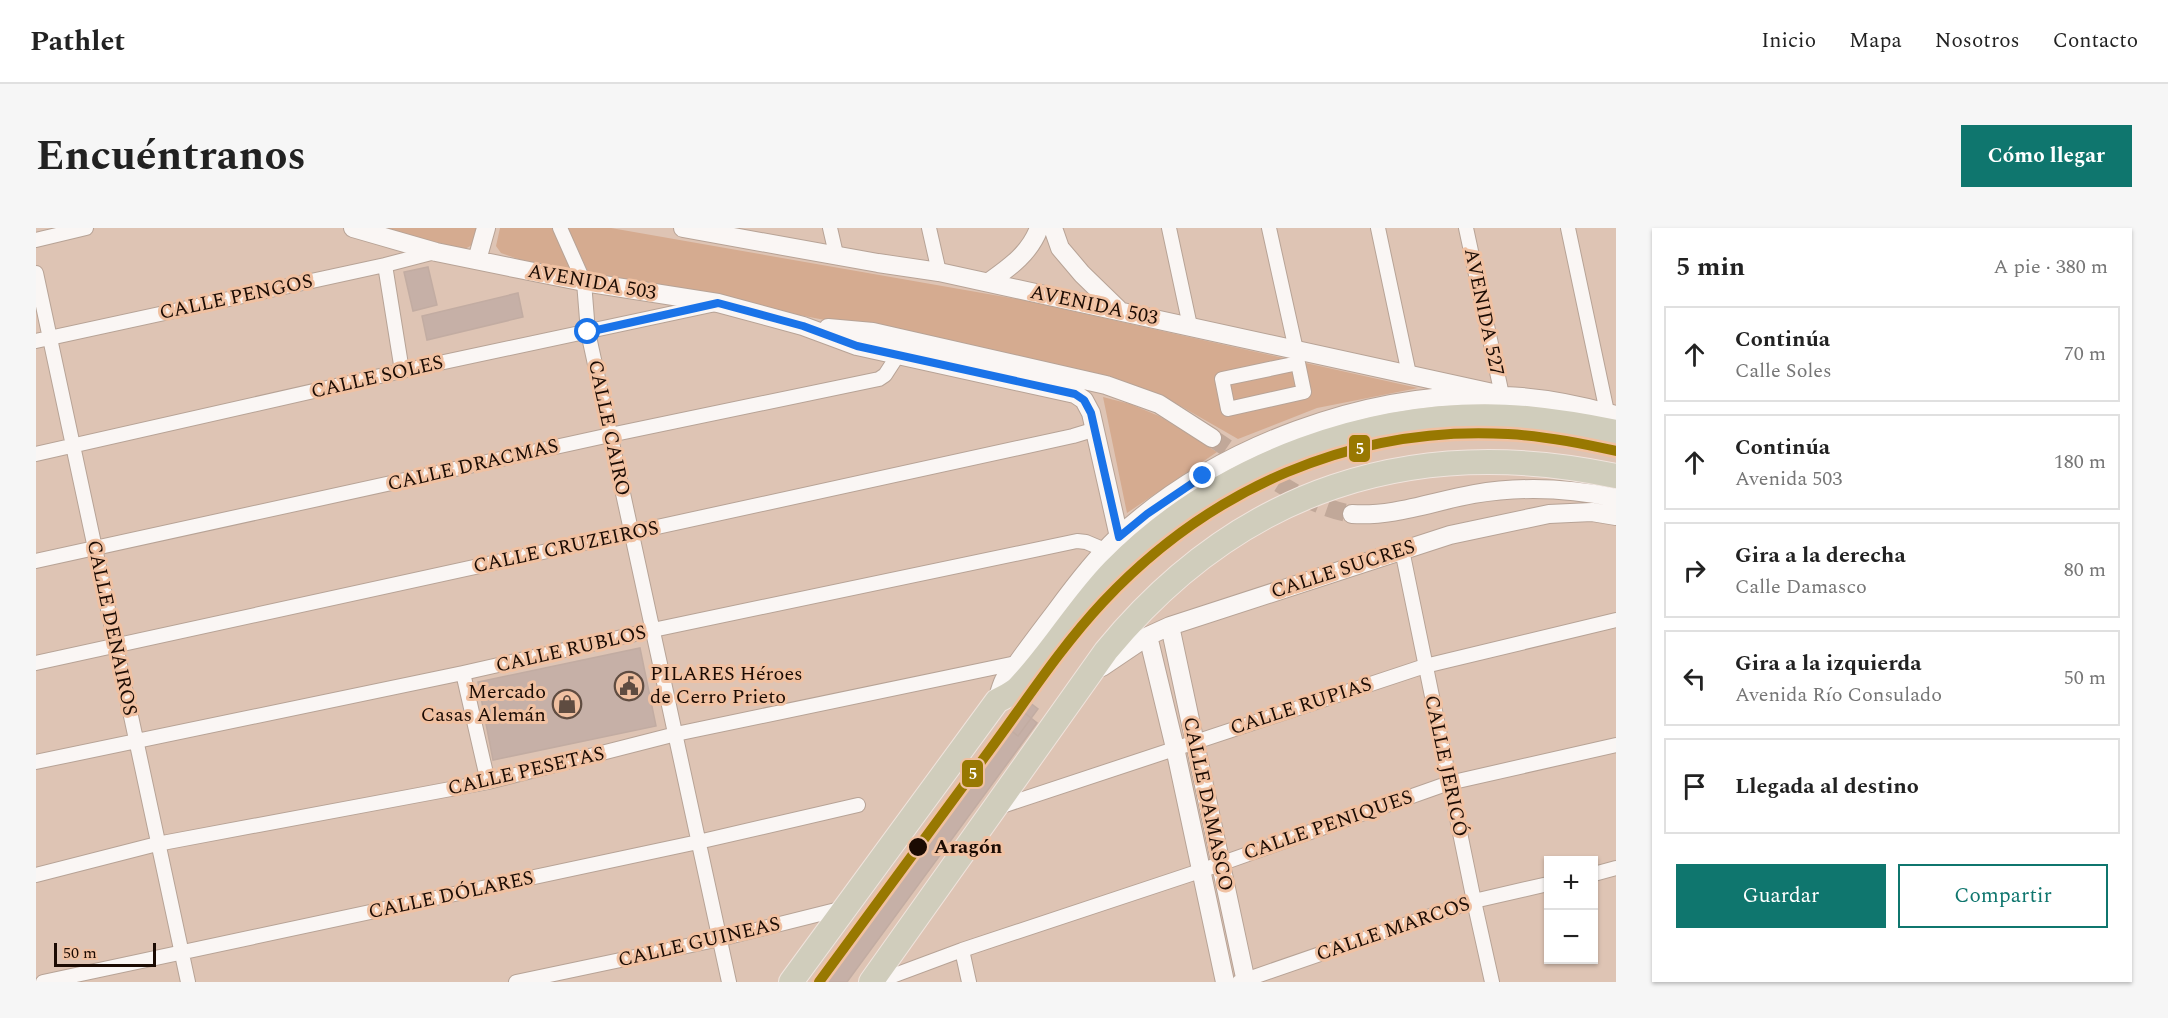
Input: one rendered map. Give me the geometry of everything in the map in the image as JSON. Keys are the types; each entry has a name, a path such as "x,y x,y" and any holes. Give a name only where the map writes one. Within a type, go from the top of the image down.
{"highway":[{"path":"791,982 997,701 1018,688 1091,596 1135,550 1204,497 1261,466 1289,454 1379,428 1472,417 1613,420"},
{"path":"871,982 1106,651 1130,622 1185,569 1214,548 1287,505 1323,490 1394,471 1433,464 1510,461 1548,464 1616,476"}],"street":[{"path":"36,240 86,228"},
{"name":"AVENIDA 503","path":"353,228 436,252 584,282 718,303 803,326 857,346 1075,394 1084,400 1096,429"},
{"path":"477,260 486,228"},
{"name":"CALLE CAIRO","path":"560,228 584,282 588,332 729,982"},
{"name":"AVENIDA 503","path":"683,228 722,232 989,282 1502,395"},
{"path":"830,228 836,254"},
{"path":"929,228 939,272"},
{"path":"989,282 1016,263 1034,240 1039,228"},
{"path":"1053,228 1060,248 1082,274 1120,310"},
{"path":"1169,228 1191,326"},
{"path":"1269,228 1296,350"},
{"path":"1378,228 1409,374"},
{"name":"AVENIDA 527","path":"1466,228 1502,395"},
{"path":"1568,228 1613,420"},
{"name":"CALLE PENGOS","path":"42,339 436,252"},
{"path":"385,265 402,371"},
{"name":"CALLE DENAIROS","path":"36,273 42,339 73,447 188,982"},
{"name":"CALLE SOLES","path":"36,454 402,371 718,303"},
{"path":"803,326 873,332 1106,385 1159,404 1212,438"},
{"name":"CALLE DRACMAS","path":"36,561 610,435 879,379 884,377 898,355"},
{"path":"1298,363 1304,392 1227,409 1221,379 1298,363"},
{"path":"997,701 1004,679 1073,587 1105,550 1147,514 1203,476 1255,447 1308,426 1365,410 1411,401 1456,396 1502,395 1565,402 1613,420"},
{"path":"1096,429 1119,537"},
{"name":"CALLE CRUZEIROS","path":"36,663 1073,436 1096,429"},
{"path":"1352,514 1384,513 1474,494 1520,489 1564,490 1616,498"},
{"name":"CALLE SUCRES","path":"1086,679 1148,636 1170,626 1402,550 1450,536 1549,514 1593,512 1616,516"},
{"name":"CALLE RUBLOS","path":"36,762 1077,541 1086,542 1105,550"},
{"name":"CALLE JERICÓ","path":"1402,550 1492,982"},
{"name":"CALLE RUPIAS","path":"992,810 1425,666 1616,620"},
{"name":"CALLE DAMASCO","path":"1170,626 1243,981"},
{"name":"CALLE DAMASCO","path":"1148,636 1175,748 1225,982"},
{"name":"CALLE PESETAS","path":"36,875 158,844 488,782 676,734 1016,663"},
{"path":"463,673 488,782"},
{"name":"CALLE PENIQUES","path":"876,982 962,950 1200,871 1449,783 1616,745"},
{"name":"CALLE DÓLARES","path":"43,982 698,842 858,805"},
{"path":"1598,873 1616,868"},
{"name":"CALLE MARCOS","path":"1243,981 1474,901 1544,885"},
{"name":"CALLE GUINEAS","path":"516,982 720,939 847,907"},
{"path":"962,950 969,982"}],"shaded area":[{"path":"377,228 477,228 472,245 465,249"},
{"path":"500,228 552,228 575,272 521,260 501,253 496,246"},
{"path":"568,228 611,228 1023,300 1418,388 1317,408 1238,439 1163,396 1111,378 589,274"},
{"path":"1103,397 1130,404 1159,416 1217,452 1127,513"}],"building":[{"path":"428,267 437,305 413,311 404,272"},
{"path":"518,293 523,317 427,340 422,316"},
{"name":"Mercado Casas Alemán","path":"640,648 656,726 493,760 478,682"},
{"path":"1029,702 1038,709 1018,736 1009,729"},
{"path":"1016,706 1037,723 847,982 814,982"}],"tunnel":[{"path":"1212,438 1296,493 1314,502 1352,514"}],"metro line":[{"name":"5","path":"819,982 1072,638 1103,602 1144,562 1189,527 1237,497 1287,472 1339,453 1394,441 1450,434 1508,434 1562,440 1616,451"}],"place":[{"name":"PILARES Héroes de Cerro Prieto","path":"629,686"},
{"name":"Mercado Casas Alemán","path":"567,704"},
{"name":"Aragón","path":"918,847"}],"route":[{"path":"588,332 718,303 803,326 857,346 1075,394 1084,400 1096,429 1119,537 1177,492 1203,476"}]}
